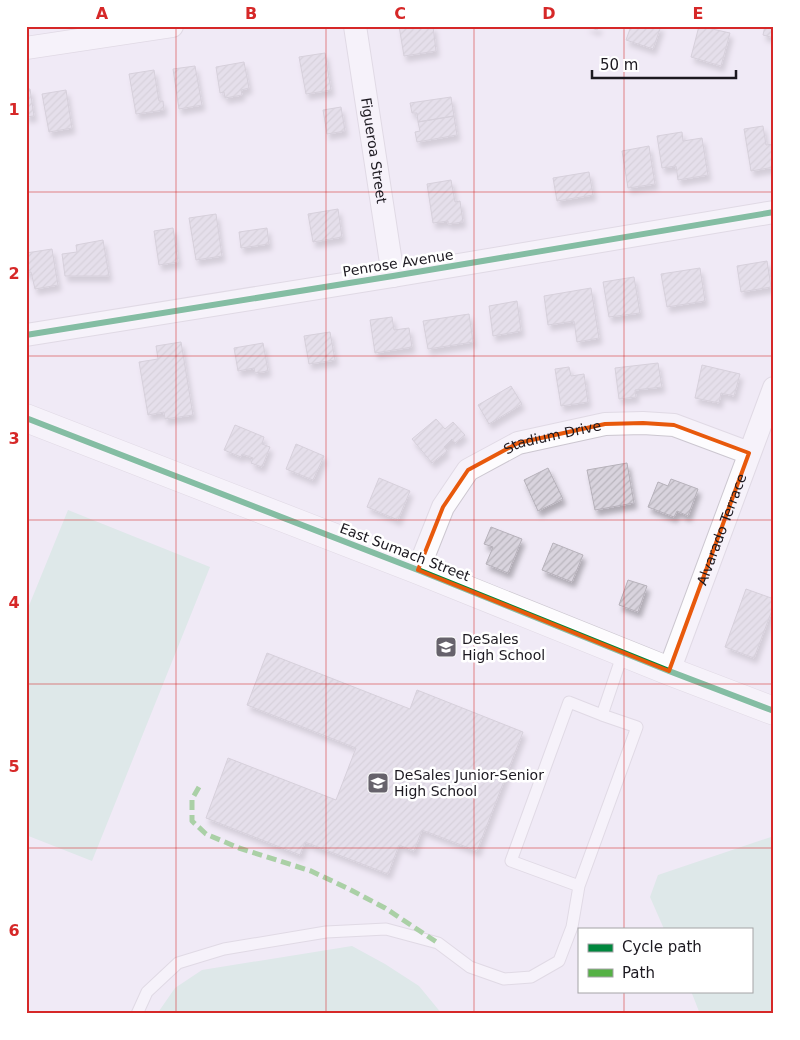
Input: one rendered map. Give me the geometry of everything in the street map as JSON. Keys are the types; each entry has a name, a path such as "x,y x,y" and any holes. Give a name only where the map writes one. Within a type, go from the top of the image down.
{"street":[{"path":"26,48 172,26"},
{"name":"Figueroa Street","path":"355,26 393,276"},
{"name":"Penrose Avenue","path":"26,335 774,212"},
{"name":"Alvarado Terrace","path":"669,671 774,388"},
{"name":"East Sumach Street","path":"26,418 418,570 669,671 774,710"},
{"name":"Stadium Drive","path":"418,570 443,507 468,470 518,443 605,424 643,423 674,425 749,453"}],"lane":[{"path":"602,714 623,652"},
{"path":"137,1014 146,992 178,963 224,949 326,932 386,929 438,943 470,967 504,979 531,977 559,961 572,927 579,886 637,727 569,702 511,862 579,886"}],"highlighted area":[{"path":"643,423 674,425 749,453 669,671 418,570 443,507 468,470 518,443 605,424"}],"green space":[{"path":"68,510 210,567 92,861 26,835 26,613"},
{"path":"774,836 774,1014 700,1014 691,992 752,992 752,928 664,928 650,897 658,875"},
{"path":"352,946 419,986 442,1014 157,1014 175,988 202,970"}],"building":[{"path":"399,26 433,26 436,51 404,56"},
{"path":"586,26 599,26 597,30"},
{"path":"631,26 661,26 653,49 626,40"},
{"path":"699,26 730,33 721,66 691,57"},
{"path":"765,26 774,26 774,38 763,35"},
{"path":"325,53 331,90 306,94 299,57"},
{"path":"244,62 249,88 241,90 242,95 225,98 224,92 220,93 216,67"},
{"path":"195,66 202,105 179,109 173,69"},
{"path":"154,70 159,101 163,101 164,110 136,114 129,74"},
{"path":"26,89 30,89 34,116 26,117"},
{"path":"66,90 72,128 49,132 42,94"},
{"path":"451,97 454,116 418,122 417,113 412,113 410,103"},
{"path":"341,107 345,131 327,134 323,110"},
{"path":"454,116 457,135 417,142 415,132 420,131 418,122"},
{"path":"763,126 766,145 774,144 774,167 751,171 744,129"},
{"path":"682,132 683,141 702,138 708,175 678,180 676,166 662,168 657,136"},
{"path":"649,146 655,184 628,188 622,151"},
{"path":"589,172 593,195 557,201 553,178"},
{"path":"451,180 455,202 460,201 463,222 433,223 427,184"},
{"path":"338,209 342,237 313,242 308,214"},
{"path":"216,214 222,256 196,260 189,218"},
{"path":"173,228 178,262 159,265 154,231"},
{"path":"267,228 269,244 241,248 239,232"},
{"path":"103,240 109,276 65,276 62,254 77,252 76,245"},
{"path":"52,249 58,285 35,289 31,272 26,273 26,253"},
{"path":"767,261 771,287 741,292 737,266"},
{"path":"700,268 705,301 667,307 661,274"},
{"path":"634,277 640,313 609,317 603,282"},
{"path":"591,288 599,338 577,342 574,321 548,325 544,296"},
{"path":"517,301 521,331 493,336 489,306"},
{"path":"469,314 473,342 428,349 423,321"},
{"path":"392,317 394,330 409,328 412,347 375,353 370,320"},
{"path":"330,332 335,360 309,364 304,336"},
{"path":"181,342 193,415 165,419 164,412 148,415 139,362 158,359 156,346"},
{"path":"263,343 268,371 255,373 254,368 238,371 234,348"},
{"path":"658,363 662,387 635,390 636,397 619,399 615,368"},
{"path":"702,365 740,374 734,396 721,393 719,403 695,398"},
{"path":"569,367 571,376 584,374 588,402 561,406 555,369"},
{"path":"511,386 522,404 489,424 478,405"},
{"path":"436,419 445,429 453,422 465,435 455,443 452,439 444,447 447,451 432,463 412,439"},
{"path":"235,425 264,437 262,444 270,447 262,467 251,463 253,458 242,454 241,457 224,450"},
{"path":"296,444 324,456 313,480 286,469"},
{"path":"627,463 634,503 595,510 587,470"},
{"path":"548,468 563,499 538,511 524,480"},
{"path":"379,478 410,491 398,520 367,507"},
{"path":"671,479 698,489 688,516 677,511 674,517 648,507 658,482 668,486"},
{"path":"491,527 522,539 508,573 486,564 493,547 484,544"},
{"path":"553,543 583,555 572,582 542,570"},
{"path":"628,580 647,586 638,612 619,605"},
{"path":"746,589 774,599 774,605 754,658 725,647"},
{"path":"267,653 410,709 417,690 523,732 477,851 422,830 414,851 399,845 388,874 305,842 300,855 206,818 228,758 336,800 356,748 247,705"}],"marked path":[{"path":"199,787 192,799 192,821 206,834 239,848 311,871 385,908 438,943"}],"cycle path":[{"path":"26,335 774,212"},
{"path":"26,418 774,711"}],"place":[{"name":"DeSales High School","path":"446,647"},
{"name":"DeSales Junior-Senior High School","path":"378,783"}]}
